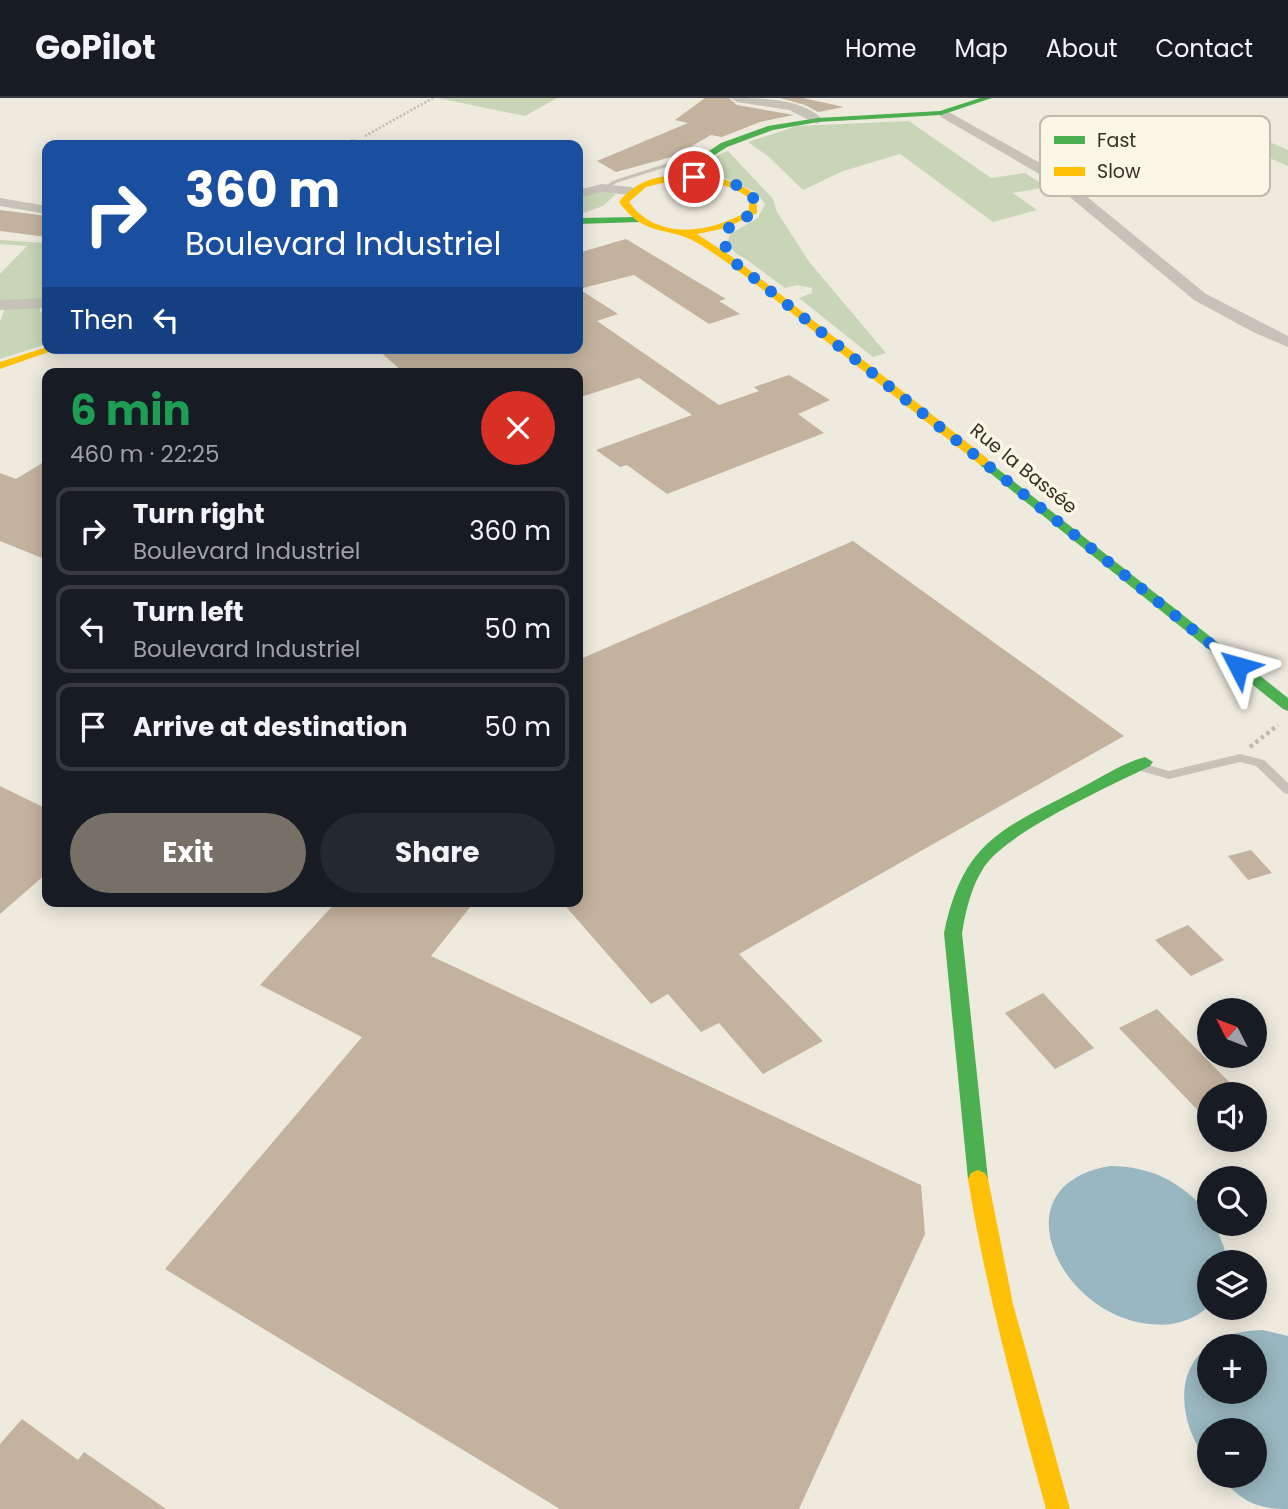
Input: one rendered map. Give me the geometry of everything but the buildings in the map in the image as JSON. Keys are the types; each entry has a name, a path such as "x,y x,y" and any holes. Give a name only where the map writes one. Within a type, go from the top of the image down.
{"main road":[{"path":"673,178 705,157 771,128 817,120 945,114 988,98"},
{"path":"705,157 704,167 715,179"},
{"path":"583,217 627,196 646,183 673,178 715,179 745,190 755,201 750,215 730,226 685,231 661,228 637,220 628,214 627,196"},
{"path":"583,219 637,220"},
{"path":"730,226 722,240 734,262"},
{"name":"Rue la Bassée","path":"685,231 734,262 1285,712"},
{"path":"0,366 42,352"},
{"path":"1058,1509 1001,1303 987,1241 978,1179 953,933 956,907 965,883 995,842 1141,764"}],"street":[{"path":"737,98 799,109 815,116 817,120"},
{"path":"945,114 1040,169"},
{"path":"583,193 607,188 627,196"},
{"path":"1080,196 1200,297 1288,342"},
{"path":"0,202 42,208"},
{"path":"0,305 42,303"}],"lane":[{"path":"607,188 614,182 695,156 705,157"},
{"path":"1141,764 1169,775 1240,758 1260,763 1288,790"}],"path":[{"path":"357,140 433,98"},
{"path":"1240,758 1256,741 1268,735 1285,712"}],"green space":[{"path":"438,98 557,98 525,116"},
{"path":"909,121 991,178 1025,173 1040,183 1040,188 1013,193 1037,210 993,222 900,154 843,171 803,190 769,157 748,142 797,126"},
{"path":"1270,142 1288,150 1288,166 1270,158"},
{"path":"728,151 773,199 777,212 810,263 886,353 873,357 799,298 812,293 812,288 797,285 785,288 727,245 730,234 758,218 765,204 756,192 710,171 711,160"},
{"path":"601,191 616,194 603,206 583,213 583,196"},
{"path":"0,240 42,243 42,299 0,302 0,274 27,246 0,244"},
{"path":"1,307 40,308 42,346 0,359 0,322 4,311"}],"water":[{"path":"1110,1166 1139,1169 1166,1178 1197,1202 1197,1236 1219,1236 1224,1250 1197,1250 1197,1315 1182,1322 1158,1325 1118,1316 1090,1299 1068,1276 1054,1249 1049,1222 1056,1198 1075,1178"},
{"path":"1263,1330 1288,1336 1288,1509 1257,1505 1231,1488 1267,1488 1267,1418 1197,1418 1197,1444 1187,1418 1184,1395 1188,1375 1197,1357 1197,1404 1267,1404 1267,1334 1235,1334"}],"traffic: fast":[{"path":"673,178 724,145 771,128 818,120 941,113 988,98"},
{"path":"583,221 637,220"},
{"path":"984,462 1288,706"},
{"path":"978,1179 953,933 959,903 968,880 980,860 996,844 1035,819 1145,762"}],"traffic: slow":[{"path":"684,177 729,183 753,197 754,211 740,220 704,231 666,231 634,216 624,202 643,185 684,177"},
{"path":"685,231 734,262 984,462"},
{"path":"0,366 42,352"},
{"path":"978,1179 1002,1304 1058,1509"}],"route":[{"path":"694,177 730,183 745,190 755,201 754,211 743,221 730,226 723,236 722,243 734,262 1238,666"}]}
